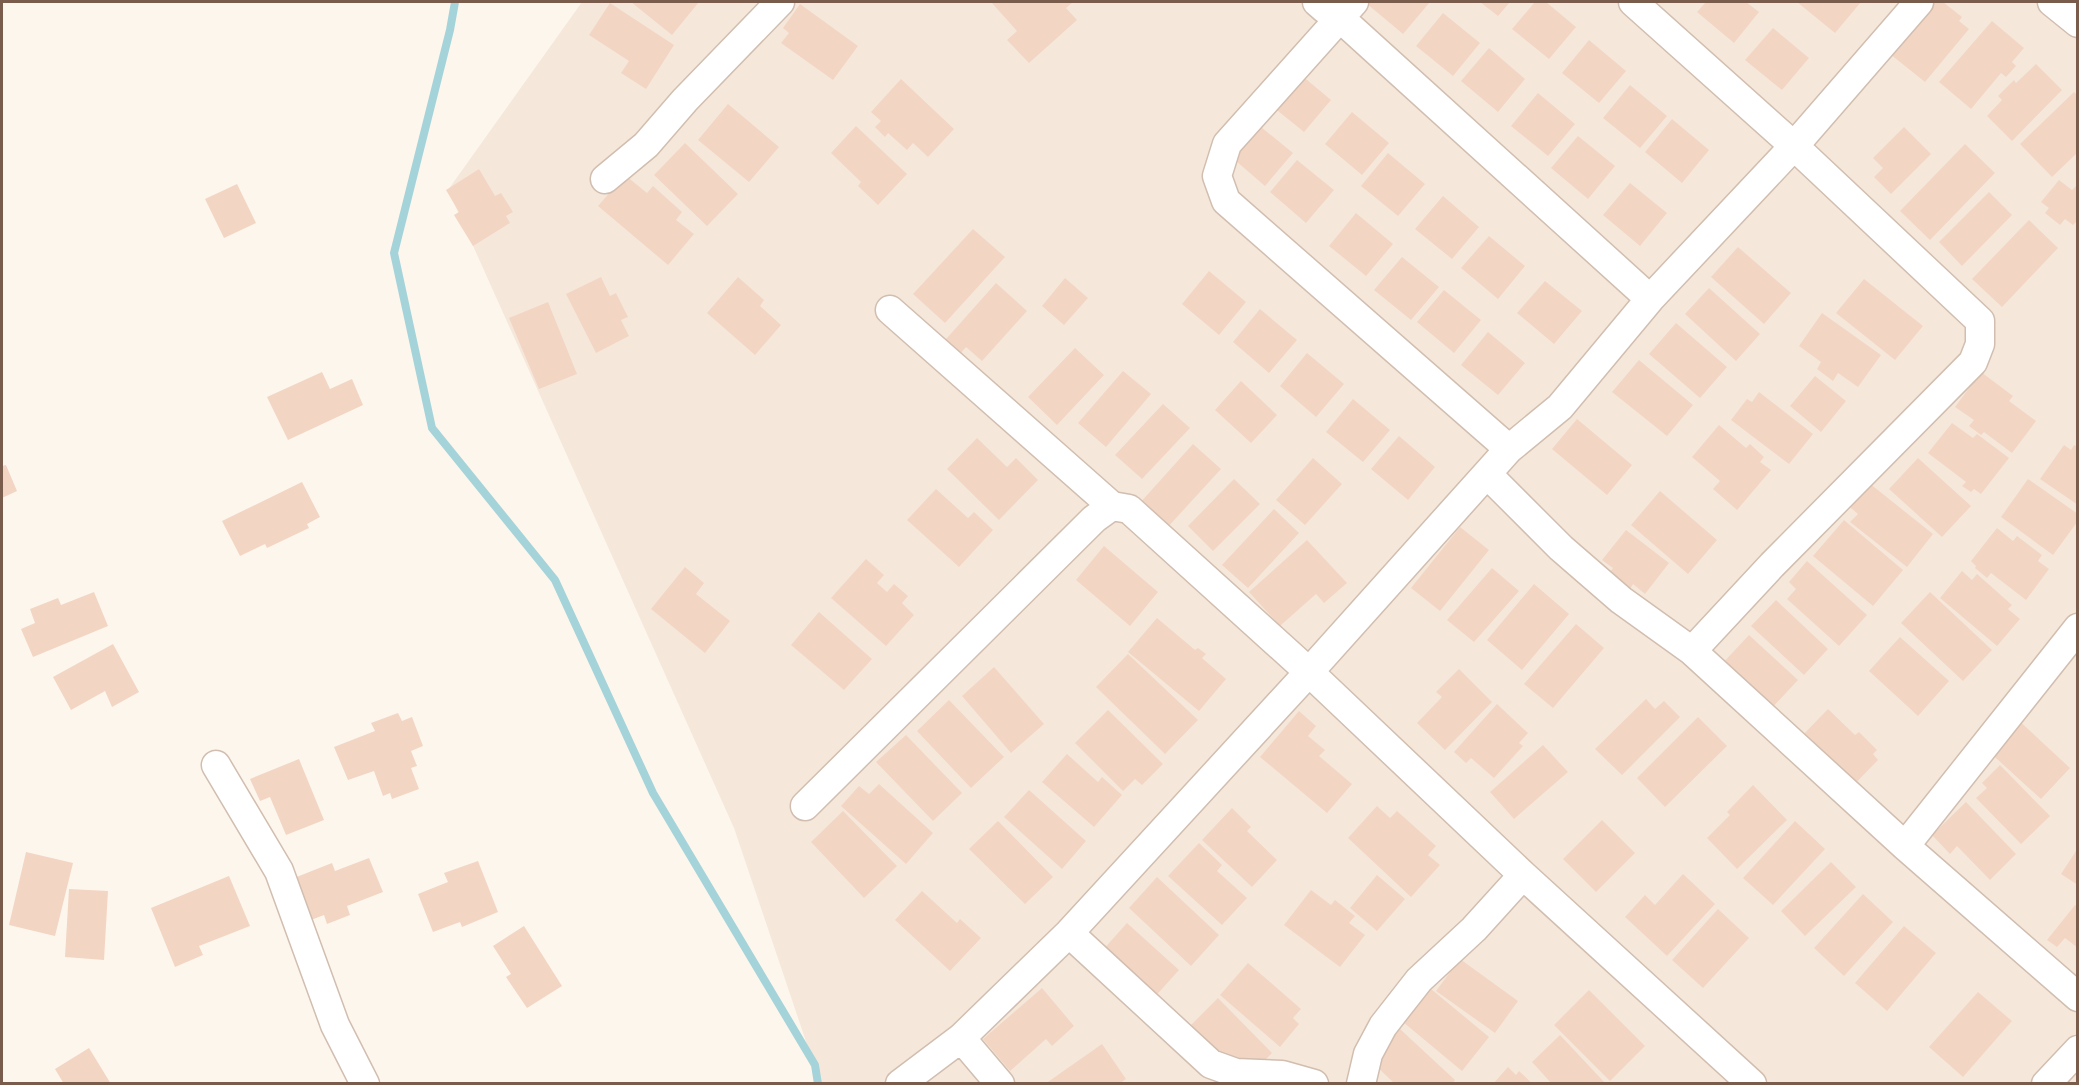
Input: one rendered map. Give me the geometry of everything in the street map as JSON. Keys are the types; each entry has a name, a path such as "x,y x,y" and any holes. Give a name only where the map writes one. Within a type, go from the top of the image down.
{"street":[{"path":"605,179 646,145 685,100 780,2"},
{"path":"1633,2 1794,146 1980,321 1980,344 1972,362 1692,651"},
{"path":"900,1083 962,1038 1069,933 1309,672 1509,449 1560,407 1650,299 1794,146 1919,2"},
{"path":"2052,2 2078,23"},
{"path":"1509,449 1226,201 1217,176 1227,144 1337,7 1650,299"},
{"path":"890,310 1112,506 1129,508 1309,672 1523,875 1752,1083"},
{"path":"1487,474 1561,548 1621,600 1692,651 1905,846 2078,997"},
{"path":"805,806 1094,519 1112,506"},
{"path":"1905,846 2078,628"},
{"path":"216,765 279,871 335,1025 365,1083"},
{"path":"1361,1083 1368,1054 1383,1026 1419,980 1474,929 1523,875"},
{"path":"1069,933 1211,1064 1236,1073 1282,1075 1314,1083"},
{"path":"962,1038 1000,1083"},
{"path":"2046,1083 2078,1050"}],"shaded area":[{"path":"582,2 2077,2 2077,1083 820,1083 734,828 448,190"}],"building":[{"path":"631,2 699,2 672,35"},
{"path":"991,2 1073,2 1066,8 1077,20 1029,63 1007,40 1017,31"},
{"path":"1430,2 1403,34 1366,3"},
{"path":"1480,2 1510,2 1498,16"},
{"path":"1535,2 1546,2 1576,27 1549,59 1512,29"},
{"path":"1706,2 1746,2 1759,12 1734,43 1697,12"},
{"path":"1797,2 1861,2 1835,33"},
{"path":"1934,2 1943,2 1962,17 1959,21 1969,29 1925,82 1890,54"},
{"path":"610,3 674,45 646,89 621,73 629,61 589,35"},
{"path":"800,4 858,46 833,80 781,43 789,33 783,28"},
{"path":"1443,13 1480,43 1453,76 1416,46"},
{"path":"1992,21 2024,48 2012,62 2016,66 2006,77 2001,73 1971,109 1939,82"},
{"path":"1773,28 1809,58 1782,90 1745,60"},
{"path":"1589,40 1626,71 1599,103 1562,73"},
{"path":"1489,48 1525,79 1498,112 1461,81"},
{"path":"2036,64 2062,90 2012,141 1987,116 2002,100 1998,96 2014,80 2016,83"},
{"path":"1294,69 1331,100 1304,132 1267,102"},
{"path":"901,79 954,129 928,157 913,143 907,150 888,133 885,137 875,127 881,121 871,112"},
{"path":"1630,85 1667,116 1640,148 1603,118"},
{"path":"2074,92 2078,96 2078,152 2052,177 2020,144"},
{"path":"1538,93 1575,124 1548,156 1511,126"},
{"path":"728,104 779,147 749,182 698,140"},
{"path":"1352,112 1389,143 1362,175 1325,144"},
{"path":"1672,119 1709,150 1682,183 1645,152"},
{"path":"1256,123 1293,153 1265,186 1229,155"},
{"path":"856,126 907,174 878,205 858,186 861,182 831,153"},
{"path":"1904,127 1931,154 1891,194 1874,177 1883,168 1873,158"},
{"path":"1578,136 1615,166 1588,199 1551,168"},
{"path":"685,143 738,194 707,226 654,175"},
{"path":"1965,144 1995,173 1930,240 1900,211"},
{"path":"1388,153 1425,184 1398,216 1361,186"},
{"path":"1297,160 1334,190 1306,223 1270,192"},
{"path":"479,169 495,196 501,193 513,212 506,216 510,223 473,246 454,215 459,212 446,190"},
{"path":"625,175 647,193 653,186 682,212 676,220 694,234 668,265 598,206"},
{"path":"2059,180 2072,190 2078,184 2078,220 2073,225 2065,219 2060,225 2045,213 2049,208 2041,202"},
{"path":"1630,183 1667,213 1640,246 1603,215"},
{"path":"237,184 256,223 224,238 205,199"},
{"path":"1989,192 2012,215 1962,266 1939,242"},
{"path":"1443,196 1479,227 1452,259 1415,229"},
{"path":"1356,213 1393,244 1366,276 1329,246"},
{"path":"2029,220 2058,248 2002,307 1972,279"},
{"path":"973,229 1005,257 945,323 913,294"},
{"path":"1489,236 1525,266 1498,299 1461,268"},
{"path":"1738,247 1791,293 1764,324 1711,277"},
{"path":"1402,257 1439,287 1411,320 1374,290"},
{"path":"1209,271 1246,302 1219,335 1182,304"},
{"path":"601,277 610,296 616,293 628,317 621,320 629,336 596,353 566,294"},
{"path":"738,277 764,300 760,306 781,325 755,355 707,313"},
{"path":"1065,278 1088,298 1064,325 1042,306"},
{"path":"1864,279 1923,326 1895,360 1836,313"},
{"path":"1545,281 1582,311 1554,344 1517,313"},
{"path":"996,283 1027,311 982,361 966,347 955,360 939,347"},
{"path":"1709,288 1760,334 1736,361 1685,314"},
{"path":"1444,290 1481,320 1454,353 1417,322"},
{"path":"548,302 577,374 539,389 509,318"},
{"path":"1260,309 1297,340 1269,373 1233,342"},
{"path":"1822,313 1881,355 1858,387 1838,373 1833,381 1817,369 1821,362 1799,346"},
{"path":"1676,323 1727,367 1700,398 1649,354"},
{"path":"1488,332 1525,363 1498,395 1461,365"},
{"path":"1075,348 1104,375 1057,425 1028,397"},
{"path":"1307,353 1344,384 1316,417 1280,386"},
{"path":"1639,360 1693,405 1667,436 1612,392"},
{"path":"1123,371 1151,394 1106,447 1078,423"},
{"path":"322,372 330,389 352,379 363,405 288,440 267,397"},
{"path":"1981,372 2013,396 2009,401 2036,421 2012,453 1984,432 1981,435 1969,426 1974,420 1955,407"},
{"path":"1815,376 1846,401 1821,432 1790,406"},
{"path":"1241,381 1277,415 1251,443 1215,410"},
{"path":"1759,392 1813,434 1789,464 1731,420 1747,399 1752,402"},
{"path":"1353,399 1390,430 1363,462 1326,432"},
{"path":"1163,404 1190,428 1142,479 1115,455"},
{"path":"1577,419 1632,465 1607,495 1552,449"},
{"path":"1952,423 1973,438 1977,434 2009,458 1981,494 1974,489 1971,492 1962,486 1966,482 1928,453"},
{"path":"1719,425 1746,448 1750,444 1764,457 1760,462 1771,470 1737,510 1713,489 1720,481 1692,457"},
{"path":"1399,436 1435,467 1408,500 1371,469"},
{"path":"977,438 1007,467 1016,458 1038,480 999,520 947,469"},
{"path":"1193,444 1221,469 1166,529 1139,504"},
{"path":"2064,445 2071,450 2074,445 2078,447 2078,505 2040,479"},
{"path":"1313,458 1342,484 1305,525 1276,500"},
{"path":"1918,458 1971,506 1942,537 1889,489"},
{"path":"6,465 17,491 2,498 2,466"},
{"path":"1234,479 1260,504 1213,551 1188,526"},
{"path":"1864,479 1933,534 1907,567 1850,522 1858,514 1845,503"},
{"path":"2028,479 2078,514 2078,521 2053,555 2001,517"},
{"path":"302,482 320,517 307,524 309,528 267,548 265,544 240,556 222,521"},
{"path":"936,489 968,518 974,512 993,530 959,567 907,520"},
{"path":"1660,491 1717,540 1688,574 1631,525"},
{"path":"1274,509 1299,533 1248,588 1222,565"},
{"path":"1844,520 1903,570 1873,606 1813,556"},
{"path":"1460,527 1489,550 1440,611 1411,588"},
{"path":"1997,528 2013,541 2017,536 2042,555 2038,561 2049,569 2026,600 1991,573 1987,578 1975,568 1976,566 1971,561"},
{"path":"1626,530 1669,563 1645,594 1633,584 1629,591 1608,575 1613,568 1602,560"},
{"path":"1307,540 1347,583 1324,603 1316,594 1280,626 1249,592"},
{"path":"1104,546 1158,592 1130,626 1076,580"},
{"path":"866,559 884,575 877,583 887,592 894,584 908,596 902,603 914,615 886,646 831,598"},
{"path":"1807,561 1867,615 1839,646 1787,599 1796,589 1789,582"},
{"path":"685,567 704,583 696,594 730,621 705,653 651,609"},
{"path":"1492,568 1519,591 1474,642 1447,620"},
{"path":"1962,571 1972,580 1977,574 2012,605 2008,609 2020,619 1997,646 1940,598"},
{"path":"1534,584 1569,614 1522,670 1487,640"},
{"path":"94,592 108,626 33,657 21,629 35,623 30,609 58,598 61,605"},
{"path":"1930,592 1992,650 1963,681 1901,623"},
{"path":"1776,600 1828,649 1804,675 1751,626"},
{"path":"819,612 872,659 844,690 791,645"},
{"path":"1157,618 1195,650 1198,648 1206,654 1202,658 1226,679 1199,711 1128,652"},
{"path":"1576,624 1604,648 1553,708 1524,684"},
{"path":"1749,635 1798,680 1770,710 1721,665"},
{"path":"1900,637 1949,681 1918,716 1869,671"},
{"path":"113,644 139,692 112,707 105,691 71,710 53,677"},
{"path":"1128,654 1198,720 1165,754 1096,687"},
{"path":"994,667 1044,724 1011,753 962,696"},
{"path":"1459,669 1492,702 1445,750 1417,723 1442,697 1436,692"},
{"path":"1646,699 1655,709 1664,701 1680,717 1622,775 1595,749"},
{"path":"949,700 1004,757 971,788 917,731"},
{"path":"1497,704 1528,733 1519,743 1523,746 1494,778 1471,758 1466,763 1454,752"},
{"path":"1828,709 1855,735 1859,732 1877,750 1873,754 1878,760 1845,794 1798,740"},
{"path":"1108,710 1163,764 1142,785 1135,779 1123,791 1075,743"},
{"path":"1299,711 1316,726 1308,736 1325,750 1319,756 1352,784 1327,813 1260,757"},
{"path":"398,713 402,721 412,717 423,746 411,751 417,766 411,768 419,789 392,799 390,793 383,796 374,771 348,780 334,747 375,731 371,723"},
{"path":"1698,717 1727,746 1665,807 1637,778"},
{"path":"2015,717 2070,768 2041,799 1986,749"},
{"path":"906,735 962,793 933,821 876,762"},
{"path":"1543,745 1568,772 1514,819 1490,792"},
{"path":"1067,754 1098,782 1102,777 1122,795 1094,827 1042,782"},
{"path":"299,759 324,820 286,835 270,797 260,801 250,779"},
{"path":"2000,765 2050,816 2021,844 1976,798 1987,788 1982,783"},
{"path":"879,784 933,833 906,864 841,806 859,786 869,794"},
{"path":"1753,785 1787,820 1737,869 1707,838 1730,815 1727,812"},
{"path":"1029,790 1086,841 1062,869 1004,817"},
{"path":"1966,802 2016,854 1990,880 1957,846 1950,854 1932,835"},
{"path":"1377,806 1390,818 1397,811 1436,846 1428,855 1440,865 1411,897 1348,838"},
{"path":"1232,808 1251,827 1247,831 1277,860 1252,887 1202,840"},
{"path":"843,811 897,866 864,898 811,842"},
{"path":"1602,820 1635,853 1596,892 1563,859"},
{"path":"998,821 1053,877 1025,904 969,849"},
{"path":"1795,821 1825,849 1773,905 1743,878"},
{"path":"1199,843 1222,865 1217,871 1247,898 1222,925 1168,876"},
{"path":"2078,848 2078,885 2061,874"},
{"path":"26,852 73,863 55,936 9,925"},
{"path":"369,858 383,892 347,906 350,915 327,924 324,915 311,920 294,878 332,863 335,871"},
{"path":"478,861 498,912 462,927 460,922 433,932 418,894 448,882 444,873"},
{"path":"1831,862 1856,887 1805,936 1781,911"},
{"path":"1683,874 1715,904 1667,956 1625,917 1645,895 1655,905"},
{"path":"1377,875 1405,899 1377,931 1350,908"},
{"path":"229,876 250,926 199,946 203,955 175,967 151,908"},
{"path":"1157,877 1219,935 1191,966 1129,908"},
{"path":"69,889 108,891 104,960 65,957"},
{"path":"1311,890 1331,905 1335,900 1355,916 1349,923 1365,935 1340,967 1284,925"},
{"path":"922,891 957,923 960,919 981,938 950,971 895,920"},
{"path":"1863,894 1893,922 1844,976 1814,948"},
{"path":"2075,905 2078,907 2078,948 2065,938 2057,947 2047,940"},
{"path":"1718,909 1749,938 1703,988 1672,960"},
{"path":"1127,923 1179,970 1152,1000 1101,952"},
{"path":"524,926 562,986 527,1008 506,977 511,974 493,946"},
{"path":"1904,926 1936,953 1887,1011 1855,983"},
{"path":"1460,959 1518,1001 1495,1033 1436,991"},
{"path":"1248,963 1301,1009 1293,1018 1299,1024 1280,1047 1220,995"},
{"path":"1042,988 1074,1026 1052,1046 1046,1039 1010,1071 983,1039"},
{"path":"1431,989 1489,1037 1462,1071 1403,1022"},
{"path":"1589,990 1645,1046 1610,1081 1554,1025"},
{"path":"1978,992 2012,1021 1963,1077 1929,1047"},
{"path":"1218,998 1272,1053 1257,1068 1240,1075 1191,1025"},
{"path":"1400,1029 1455,1080 1452,1084 1395,1084 1370,1060"},
{"path":"1560,1035 1606,1084 1552,1084 1532,1062"},
{"path":"1102,1044 1126,1079 1119,1084 1045,1084"},
{"path":"89,1048 111,1084 64,1084 55,1069"},
{"path":"1508,1067 1516,1075 1519,1071 1533,1084 1493,1084"}],"waterway":[{"path":"455,2 394,253 432,428 555,580 653,793 815,1065 818,1084"}]}
